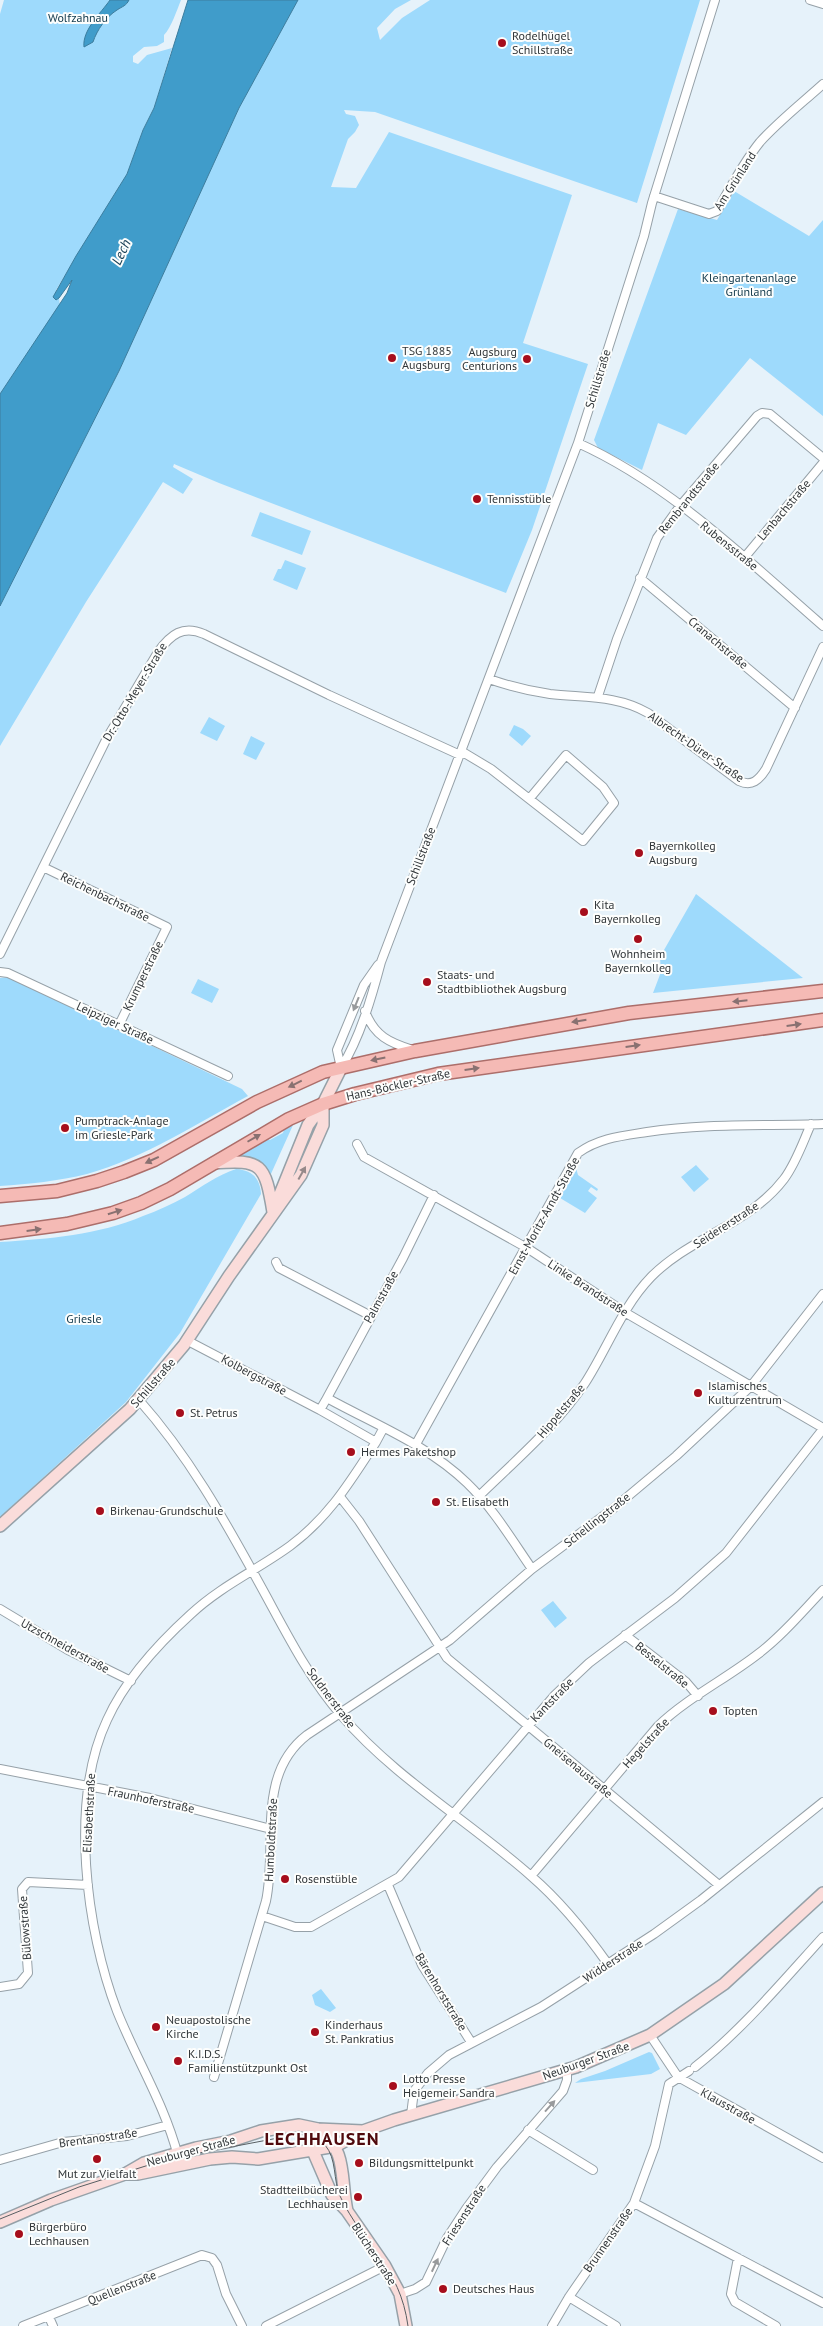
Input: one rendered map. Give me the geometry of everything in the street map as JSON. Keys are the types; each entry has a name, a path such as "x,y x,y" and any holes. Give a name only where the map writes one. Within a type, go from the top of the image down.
{"main road":[{"path":"0,1196 57,1191 97,1182 124,1172 154,1160 258,1102 323,1072 415,1051 629,1013 823,991"},
{"name":"Hans-Böckler-Straße","path":"0,1233 68,1224 113,1213 170,1189 269,1130 323,1104 438,1074 823,1020"}],"street":[{"name":"Schillstraße","path":"0,1526 139,1400 188,1341 229,1276 274,1212 308,1125 323,1104 341,1068 352,1052 374,988 380,962 578,443 647,226 654,196 715,0"},
{"path":"810,0 823,4"},
{"name":"Am Grünland","path":"654,196 709,214 717,211 744,164 760,143 782,120 823,84"},
{"name":"Rembrandtstraße","path":"598,696 640,578 657,538 680,506 762,413 770,414 823,458"},
{"name":"Rubensstraße","path":"578,443 639,476 680,506 823,626"},
{"name":"Lenbachstraße","path":"744,558 823,463"},
{"name":"Cranachstraße","path":"640,578 795,708"},
{"name":"Dr.-Otto-Meyer-Straße","path":"0,954 103,744 168,639 176,632 194,630 204,634 329,695 460,753"},
{"name":"Albrecht-Dürer-Straße","path":"489,679 551,694 598,696 623,702 648,713 739,781 747,784 756,781 762,776 823,647"},
{"path":"460,753 480,761 583,841 614,803 603,787 566,755 530,798"},
{"name":"Reichenbachstraße","path":"43,867 167,927"},
{"name":"Krumperstraße","path":"119,1025 167,927"},
{"name":"Schillstraße","path":"341,1068 337,1050 364,984 380,962"},
{"name":"Leipziger Straße","path":"0,972 8,973 228,1076"},
{"path":"365,1011 369,1022 378,1034 390,1043 415,1051"},
{"name":"Seidererstraße","path":"626,1313 641,1288 661,1267 750,1210 775,1188 790,1168 811,1124"},
{"name":"Ernst-Moritz-Arndt-Straße","path":"416,1444 576,1156 593,1143 605,1138 686,1126 823,1124"},
{"name":"Linke Brandstraße","path":"357,1144 364,1157 526,1248 626,1313 823,1428"},
{"path":"212,1163 245,1161 257,1166 266,1177 274,1212"},
{"name":"Palmstraße","path":"327,1398 403,1258 434,1195"},
{"path":"276,1262 279,1268 371,1316"},
{"name":"Schellingstraße","path":"439,1648 532,1569 621,1502 676,1456 752,1386 823,1294"},
{"name":"Hippelstraße","path":"479,1496 544,1432 572,1400 598,1362 626,1313"},
{"name":"Kolbergstraße","path":"188,1341 320,1410 376,1442"},
{"path":"320,1410 327,1398 383,1429 416,1444 467,1483 479,1496 532,1569"},
{"name":"Soldnerstraße","path":"139,1400 199,1480 229,1528 295,1648 340,1714 387,1760 531,1876 574,1922 608,1964"},
{"name":"Kantstraße","path":"262,1916 295,1927 311,1927 388,1885 408,1868 527,1726 567,1683 625,1635 682,1593 726,1553 823,1428"},
{"path":"376,1442 383,1429"},
{"name":"Elisabethstraße","path":"178,2158 159,2100 130,2042 109,1987 95,1937 88,1885 87,1817 88,1787 100,1735 111,1710 130,1681 171,1634 189,1616 224,1587 292,1545 340,1498 376,1442"},
{"name":"Gneisenaustraße","path":"340,1498 359,1521 439,1648 454,1666 720,1885"},
{"name":"Hegelstraße","path":"531,1876 664,1720 759,1653 781,1634 823,1590"},
{"name":"Utzschneiderstraße","path":"0,1609 68,1650 130,1681"},
{"name":"Besselstraße","path":"625,1635 686,1682 698,1696"},
{"name":"Humboldtstraße","path":"214,2077 262,1916 270,1882 274,1793 283,1761 297,1743 439,1648"},
{"name":"Fraunhoferstraße","path":"0,1769 150,1798 271,1829"},
{"name":"Widderstraße","path":"411,2115 411,2100 419,2084 440,2062 471,2042 541,2007 677,1918 823,1802"},
{"name":"Bülowstraße","path":"0,1987 18,1984 28,1973 23,1884 28,1882 88,1885"},
{"name":"Bärenhorststraße","path":"388,1885 422,1965 471,2042"},
{"name":"Neuburger Straße","path":"178,2158 232,2157 258,2159 336,2146 363,2131 411,2115 589,2062 650,2035 724,1984 823,1893"},
{"path":"678,2076 692,2069 737,2030 823,1937"},
{"name":"Klausstraße","path":"650,2035 678,2076 823,2158"},
{"name":"Friesenstraße","path":"400,2294 426,2282 447,2238 464,2211 497,2167 563,2091 567,2080 567,2069"},
{"name":"Brunnenstraße","path":"552,2326 569,2297 634,2203 655,2146 666,2093 670,2084 678,2076"},
{"name":"Brentanostraße","path":"0,2160 63,2142 127,2136 168,2125"},
{"name":"Neuburger Straße","path":"0,2222 51,2200 125,2174 147,2172 178,2158 261,2131 299,2125 318,2129 363,2131"},
{"path":"313,2151 314,2137 318,2129 332,2139 336,2146"},
{"path":"528,2130 593,2170"},
{"name":"Blücherstraße","path":"336,2146 340,2158 347,2211"},
{"name":"Blücherstraße","path":"313,2151 332,2195 347,2211 385,2266 400,2294 406,2326"},
{"path":"634,2203 823,2303"},
{"name":"Quellenstraße","path":"24,2326 202,2255 212,2258 216,2264 226,2294 242,2326"},
{"path":"738,2258 731,2294 735,2302 776,2326"},
{"path":"266,2326 385,2266"},
{"path":"569,2297 616,2326"},
{"path":"49,2316 53,2326"}],"green space":[{"name":"Wolfzahnau","path":"4,0 110,0 89,29 93,42 106,20 129,0 181,0 164,35 164,42 157,46 144,47 133,56 133,62 138,64 147,55 172,48 154,108 143,130 127,174 56,290 56,299 59,298 60,306 0,394 0,14"},
{"path":"298,0 411,0 395,9 377,28 380,40 402,18 430,0 700,0 637,203 375,112 344,110 346,114 355,116 359,125 348,139 331,187 356,188 389,132 572,195 523,343 588,364 532,530 506,593 174,464 173,467 193,479 183,494 163,482 86,602 0,746 0,606 119,371 239,108"},
{"name":"Kleingartenanlage Grünland","path":"734,191 809,236 823,220 823,416 750,358 686,435 658,423 642,470 598,448 594,440 678,209 717,220"},
{"path":"260,512 311,531 302,555 251,536"},
{"path":"285,560 306,568 297,590 273,580"},
{"path":"209,717 225,726 217,741 200,733"},
{"path":"514,725 523,729 531,736 522,746 509,735"},
{"path":"251,736 265,743 256,760 243,754"},
{"path":"696,894 803,978 653,993 661,972 660,957"},
{"path":"8,977 242,1089 248,1096 169,1140 108,1167 66,1179 0,1186 0,978"},
{"path":"198,979 219,989 212,1003 191,993"},
{"path":"293,1125 270,1176 238,1156 267,1139 270,1140 283,1133 284,1129"},
{"path":"696,1165 709,1179 694,1192 681,1177"},
{"path":"576,1168 578,1175 598,1189 597,1191 591,1187 588,1191 597,1198 585,1213 560,1198"},
{"name":"Griesle","path":"236,1169 247,1171 257,1179 261,1194 180,1333 126,1402 0,1517 0,1242 73,1235 109,1228 170,1205 216,1178"},
{"path":"553,1601 567,1618 555,1628 541,1610"},
{"path":"321,1989 336,2008 330,2012 315,2005 312,1995"},
{"path":"649,2052 652,2053 660,2069 651,2074 575,2083 581,2079"}],"water":[{"path":"110,0 129,0 109,16 99,28 93,42 84,47 84,41 89,28"},
{"name":"Lech","path":"188,0 298,0 239,108 119,371 0,606 0,394 67,293 72,280 59,298 56,300 53,297 127,174 143,130 154,108"}],"tram line":[{"path":"0,2219 79,2187 178,2157 294,2135 311,2136 322,2142 329,2151 340,2196 359,2229 389,2271 404,2305 408,2326"}],"place":[{"name":"Rodelhügel Schillstraße","path":"502,43"},
{"name":"TSG 1885 Augsburg","path":"392,358"},
{"name":"Augsburg Centurions","path":"527,359"},
{"name":"Tennisstüble","path":"477,499"},
{"name":"Bayernkolleg Augsburg","path":"639,853"},
{"name":"Kita Bayernkolleg","path":"584,912"},
{"name":"Wohnheim Bayernkolleg","path":"638,939"},
{"name":"Staats- und Stadtbibliothek Augsburg","path":"427,982"},
{"name":"Pumptrack-Anlage im Griesle-Park","path":"65,1128"},
{"name":"Islamisches Kulturzentrum","path":"698,1393"},
{"name":"St. Petrus","path":"180,1413"},
{"name":"Hermes Paketshop","path":"351,1452"},
{"name":"St. Elisabeth","path":"436,1502"},
{"name":"Birkenau-Grundschule","path":"100,1511"},
{"name":"Topten","path":"713,1711"},
{"name":"Rosenstüble","path":"285,1879"},
{"name":"Neuapostolische Kirche","path":"156,2027"},
{"name":"Kinderhaus St. Pankratius","path":"315,2032"},
{"name":"K.I.D.S. Familienstützpunkt Ost","path":"178,2061"},
{"name":"Lotto Presse Heigemeir Sandra","path":"393,2086"},
{"name":"Mut zur Vielfalt","path":"97,2159"},
{"name":"Bildungsmittelpunkt","path":"359,2163"},
{"name":"Stadtteilbücherei Lechhausen","path":"358,2197"},
{"name":"Bürgerbüro Lechhausen","path":"19,2234"},
{"name":"Deutsches Haus","path":"443,2289"}],"district":[{"name":"LECHHAUSEN","path":"322,2139"}]}
